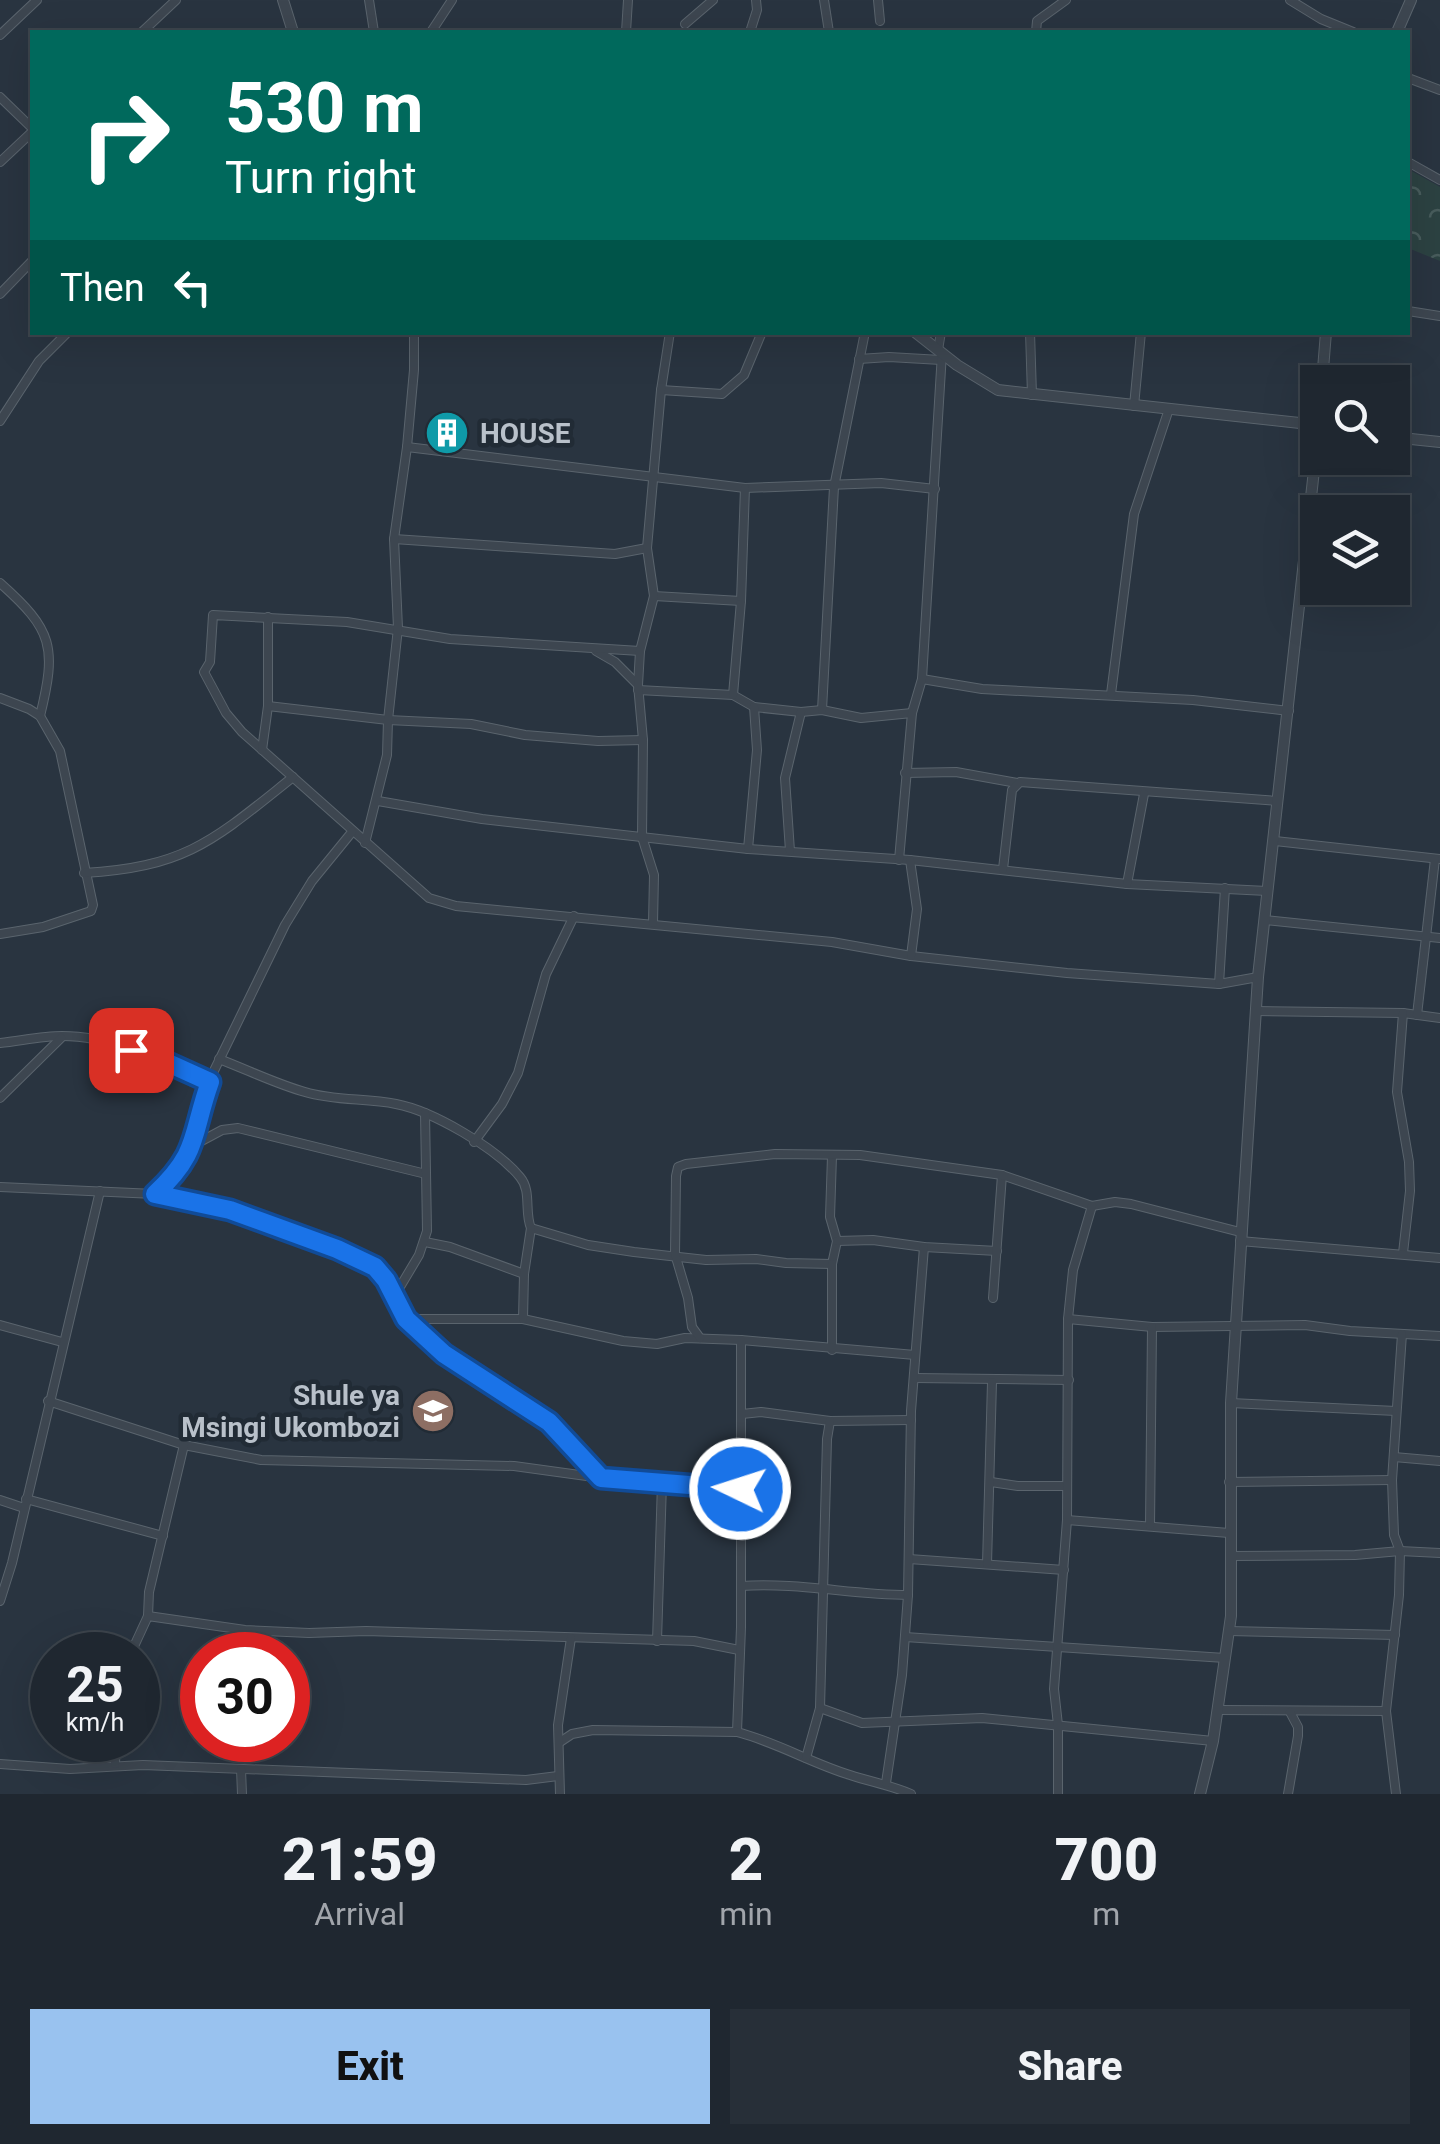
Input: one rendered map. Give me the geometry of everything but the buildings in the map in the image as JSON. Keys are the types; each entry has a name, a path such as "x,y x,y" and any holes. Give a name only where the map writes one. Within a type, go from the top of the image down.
{"street":[{"path":"0,35 37,0"},
{"path":"144,30 176,0"},
{"path":"282,0 292,30"},
{"path":"369,0 374,30"},
{"path":"432,30 452,0"},
{"path":"684,24 713,0"},
{"path":"751,30 756,0"},
{"path":"824,0 829,30"},
{"path":"878,0 880,21"},
{"path":"1036,30 1037,21 1066,0"},
{"path":"1290,0 1347,30"},
{"path":"1397,30 1411,0"},
{"path":"625,1 626,30"},
{"path":"1410,79 1440,90"},
{"path":"0,97 30,128"},
{"path":"0,162 30,132"},
{"path":"1410,163 1440,180"},
{"path":"0,294 30,264"},
{"path":"1410,311 1440,316"},
{"path":"0,421 40,361 65,335"},
{"path":"365,843 387,755 398,628 394,539 407,447 414,335"},
{"path":"654,923 654,875 642,838 643,740 638,687 640,651 654,596 647,548 670,335"},
{"path":"662,390 722,394 744,375 761,335"},
{"path":"822,710 834,487 865,335"},
{"path":"918,335 940,354 998,390 1300,423"},
{"path":"899,860 912,713 922,679 936,488 941,335"},
{"path":"1030,335 1032,395"},
{"path":"1134,406 1141,335"},
{"path":"1323,365 1326,335"},
{"path":"859,359 940,354"},
{"path":"1111,694 1134,514 1169,409"},
{"path":"1410,439 1440,442"},
{"path":"407,447 746,488 882,482 936,488"},
{"path":"1200,1794 1213,1740 1229,1631 1231,1403 1258,976 1314,475"},
{"path":"733,695 742,601 746,488"},
{"path":"394,539 615,554 647,548"},
{"path":"0,582 37,618 46,633 48,669 40,716"},
{"path":"654,596 742,601"},
{"path":"640,651 450,639 398,628 213,615 210,662 204,672 226,713 262,750 429,898 456,906 832,942 983,965 1219,984 1258,976"},
{"path":"262,750 268,706 268,616"},
{"path":"582,648 598,651 615,662 638,687 733,695 754,707 822,710 861,718 912,713"},
{"path":"922,679 982,690 1111,694 1290,711"},
{"path":"0,698 40,716 51,732 66,770 93,905 92,911 43,927 0,933"},
{"path":"268,706 388,720 471,724 524,736 598,742 643,740"},
{"path":"748,849 757,750 754,707"},
{"path":"790,851 785,778 801,712"},
{"path":"905,773 956,772 1017,783 1278,801"},
{"path":"84,873 145,866 197,849 293,777"},
{"path":"1003,868 1010,801 1017,783"},
{"path":"1127,884 1144,794"},
{"path":"378,801 482,820 748,849 1003,868 1127,884 1267,891"},
{"path":"155,1194 186,1162 220,1058 285,925 312,881 352,832"},
{"path":"1275,841 1437,859 1418,1015"},
{"path":"910,860 917,910 912,956"},
{"path":"1219,984 1224,888"},
{"path":"474,1142 502,1104 518,1072 546,974 574,916"},
{"path":"1265,920 1440,938"},
{"path":"1256,1011 1402,1013 1440,1018"},
{"path":"1402,1013 1397,1092 1410,1191 1403,1252"},
{"path":"0,1043 63,1036 106,1043 157,1058 210,1082"},
{"path":"0,1098 63,1036"},
{"path":"220,1058 307,1093 398,1104 426,1112 521,1178 527,1196 526,1216 539,1234 588,1246 706,1260 832,1264"},
{"path":"394,1297 425,1242 426,1112"},
{"path":"193,1145 222,1130 238,1128 426,1174"},
{"path":"700,1338 692,1326 675,1254 676,1171 682,1165 762,1155 860,1154 920,1161 1002,1175 1092,1206 1131,1204 1240,1237 1440,1258"},
{"path":"832,1156 830,1217 836,1241 832,1264 832,1350"},
{"path":"993,1298 1002,1175"},
{"path":"0,1186 155,1194 230,1210 359,1258 375,1267 406,1319 444,1354 549,1422 601,1478"},
{"path":"0,1601 100,1192"},
{"path":"1058,1794 1054,1689 1067,1520 1068,1319 1073,1270 1092,1206"},
{"path":"523,1319 531,1228"},
{"path":"836,1241 873,1240 997,1251"},
{"path":"425,1242 524,1274"},
{"path":"886,1783 908,1595 911,1420 924,1247"},
{"path":"406,1319 523,1319 623,1341 657,1344 700,1338 742,1340 915,1355"},
{"path":"1068,1319 1152,1327 1305,1325 1440,1336"},
{"path":"0,1326 62,1342"},
{"path":"1150,1526 1152,1327"},
{"path":"1396,1794 1386,1711 1400,1551 1394,1535 1392,1480 1402,1334"},
{"path":"737,1732 742,1586 742,1340"},
{"path":"914,1378 1068,1380"},
{"path":"987,1564 992,1382"},
{"path":"48,1401 184,1445 261,1460 514,1466 601,1478 740,1489"},
{"path":"1231,1403 1396,1410"},
{"path":"742,1414 761,1412 830,1421 911,1420"},
{"path":"806,1758 820,1708 830,1421"},
{"path":"141,1632 148,1616 149,1592 184,1445"},
{"path":"1394,1457 1440,1461"},
{"path":"1229,1482 1392,1480"},
{"path":"991,1482 1066,1486"},
{"path":"656,1641 662,1483"},
{"path":"0,1500 163,1536"},
{"path":"1067,1520 1229,1533"},
{"path":"1230,1556 1400,1551 1440,1554"},
{"path":"0,1559 12,1562"},
{"path":"909,1560 1064,1570"},
{"path":"742,1586 805,1585 854,1594 908,1595"},
{"path":"148,1616 260,1630 694,1641 739,1650"},
{"path":"1229,1631 1395,1635"},
{"path":"905,1637 1224,1658"},
{"path":"560,1794 562,1686 571,1638"},
{"path":"820,1708 862,1723 982,1718 1213,1740"},
{"path":"1218,1710 1386,1711"},
{"path":"1288,1794 1298,1736 1290,1712"},
{"path":"560,1742 572,1734 593,1730 737,1732 911,1794"},
{"path":"0,1764 70,1769 114,1764 526,1780 558,1776"},
{"path":"241,1768 242,1794"}],"green space":[{"path":"1410,170 1440,187 1440,261 1410,249"}],"place":[{"name":"HOUSE","path":"447,433"},
{"name":"Shule ya Msingi Ukombozi","path":"433,1411"}],"route":[{"path":"131,1050 210,1082 186,1162 155,1194 230,1210 375,1267 406,1319 444,1354 549,1422 601,1478 740,1489"}]}
